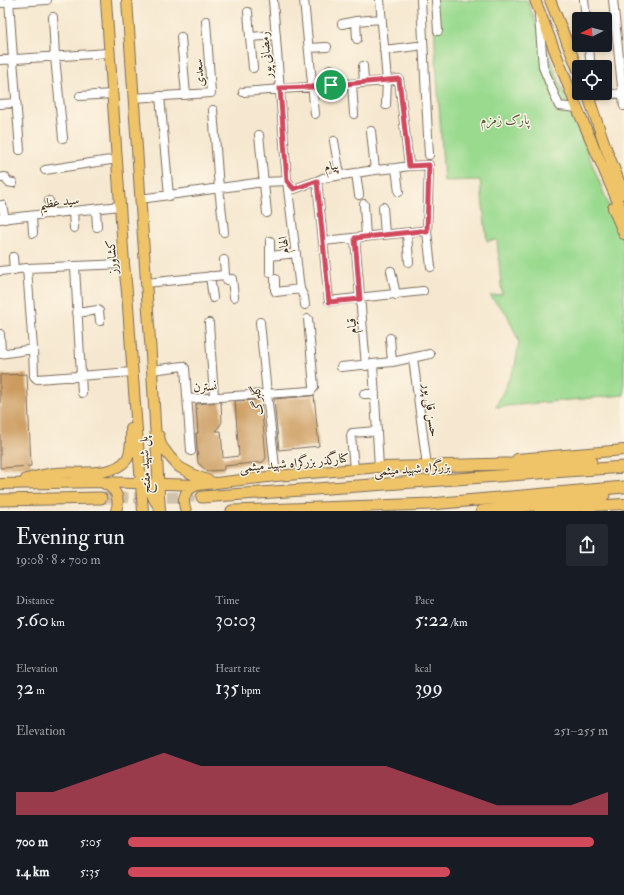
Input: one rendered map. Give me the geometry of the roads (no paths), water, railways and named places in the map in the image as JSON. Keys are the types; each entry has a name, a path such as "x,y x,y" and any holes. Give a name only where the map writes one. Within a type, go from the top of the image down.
{"highway":[{"path":"427,466 624,462"},
{"name":"بزرگراه شهید میثمی","path":"202,497 624,467"},
{"path":"232,511 431,504 624,487"},
{"path":"482,511 584,499 624,492"},
{"path":"0,500 101,498"}],"main road":[{"name":"کشاورز","path":"106,0 124,264 134,391 144,483 142,494 143,511"},
{"path":"127,0 154,418 161,445 179,467 194,475 216,483"},
{"path":"550,0 574,60"},
{"path":"536,5 624,216"},
{"path":"590,100 624,177"},
{"path":"590,100 624,194"},
{"path":"578,108 593,159 624,234"},
{"path":"2,484 55,472 104,472 121,465 127,458 130,451 134,391"},
{"name":"پل شهید مفتح","path":"154,418 159,510"},
{"name":"کنارگذر بزرگراه شهید میثمی","path":"101,482 198,485 354,469 427,466 624,450"},
{"path":"2,484 101,482 116,484 128,486 142,494 150,504 159,510"},
{"path":"101,482 109,486 115,492 118,500 116,511"},
{"path":"144,483 159,510"},
{"path":"186,511 184,499 187,492 191,487 198,485"},
{"path":"515,511 566,509 624,504"}],"street":[{"path":"0,3 10,1 47,0"},
{"name":"رمضانی پور","path":"273,0 287,181"},
{"path":"304,0 315,114"},
{"path":"380,0 387,80 386,105"},
{"path":"421,0 429,155"},
{"path":"436,0 438,31"},
{"path":"584,0 585,12"},
{"path":"613,0 624,106"},
{"path":"10,1 20,150"},
{"path":"536,5 543,67 559,106 578,108"},
{"path":"248,12 253,68"},
{"path":"53,17 55,56 63,138"},
{"path":"342,24 356,21 382,19"},
{"name":"سعدی","path":"133,98 211,93 206,21"},
{"path":"356,21 357,39"},
{"path":"250,37 276,34"},
{"path":"181,37 186,95"},
{"path":"384,50 417,46"},
{"path":"309,48 327,47"},
{"path":"590,52 590,59"},
{"path":"0,60 109,53"},
{"path":"363,66 364,82"},
{"path":"330,69 331,85"},
{"path":"243,92 399,79 409,166"},
{"path":"352,84 354,114"},
{"path":"612,94 623,93"},
{"path":"80,96 112,94"},
{"path":"160,96 168,196"},
{"path":"0,104 16,103"},
{"path":"213,110 224,232"},
{"path":"370,131 375,170"},
{"path":"259,135 267,214"},
{"path":"334,141 340,175"},
{"path":"45,170 117,159"},
{"name":"پیام","path":"140,199 264,182 287,181 294,189 322,178 375,170 429,165 427,232"},
{"path":"396,168 398,192"},
{"path":"356,174 359,195"},
{"path":"0,178 6,177 8,182 13,182"},
{"name":"الهام","path":"287,181 300,289 305,305"},
{"path":"317,181 329,302 423,292"},
{"path":"49,201 51,214"},
{"path":"364,204 366,237"},
{"path":"2,205 2,219"},
{"name":"سید عظیم","path":"2,219 120,206"},
{"path":"383,207 385,235"},
{"path":"96,208 97,227"},
{"path":"73,211 74,228"},
{"path":"32,216 33,233"},
{"path":"323,241 421,231 427,232 431,267"},
{"path":"407,233 409,262"},
{"name":"قیام","path":"355,238 360,299 375,394 379,467"},
{"path":"270,241 272,275 276,292 300,289"},
{"path":"270,256 296,253"},
{"path":"13,257 14,270"},
{"path":"224,260 227,280 232,279 234,297"},
{"path":"0,271 27,268 124,264"},
{"path":"75,267 82,393"},
{"path":"27,268 34,376 37,379 133,372"},
{"path":"392,271 396,295"},
{"path":"146,283 226,275"},
{"path":"210,276 212,298"},
{"path":"77,313 98,310 100,321"},
{"name":"نسترن","path":"152,370 183,366 188,399 311,391 314,387 308,319"},
{"name":"گلبرگ","path":"260,322 276,476"},
{"path":"209,323 214,397"},
{"path":"0,334 1,353 33,349"},
{"path":"390,338 392,362"},
{"path":"341,368 392,362 430,354"},
{"name":"حسن قلی پور","path":"413,358 427,466"},
{"path":"364,394 375,394"},
{"path":"188,399 191,451"},
{"path":"354,469 352,433 377,431"}],"tunnel":[{"path":"101,498 202,497"}],"park label":[{"name":"پارک زمزم","path":"505,119"}]}
